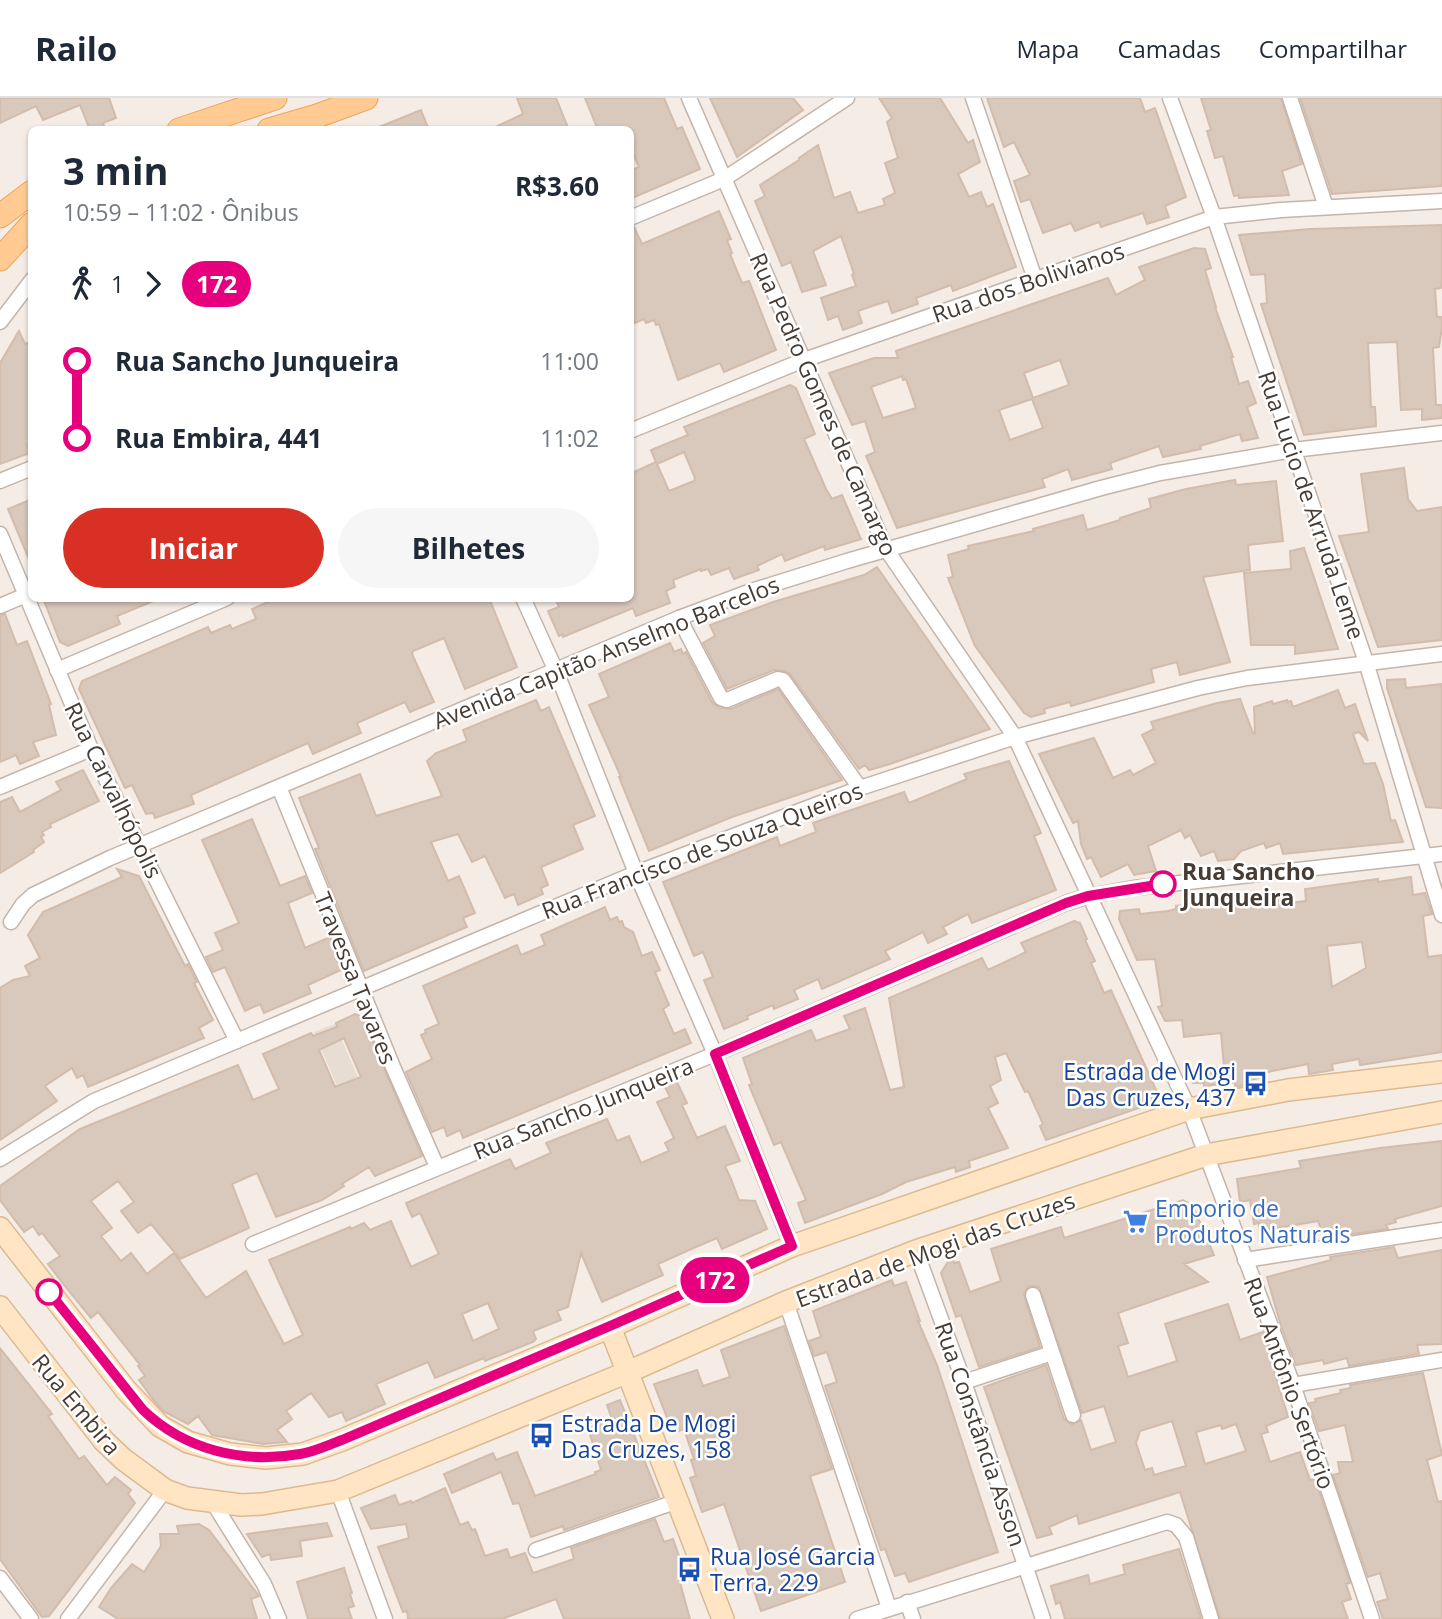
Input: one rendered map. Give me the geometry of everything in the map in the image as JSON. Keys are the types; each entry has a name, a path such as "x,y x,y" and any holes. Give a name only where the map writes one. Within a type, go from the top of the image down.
{"main road":[{"path":"191,126 275,98"},
{"path":"298,126 319,123 366,98"},
{"path":"0,216 28,195"},
{"path":"0,259 28,228"},
{"name":"Estrada de Mogi das Cruzes","path":"188,1442 230,1454 266,1458 303,1454 366,1430 792,1246 1189,1109 1288,1090 1442,1072"},
{"name":"Estrada de Mogi das Cruzes","path":"164,1490 187,1498 241,1505 338,1492 628,1372 786,1302 916,1251 1206,1155 1442,1112"},
{"name":"Rua Embira","path":"0,1228 143,1410 160,1426 188,1442"},
{"name":"Rua Embira","path":"0,1307 104,1441 122,1459 164,1490"},
{"path":"610,1326 723,1619"}],"street":[{"name":"Rua Pedro Gomes de Camargo","path":"689,98 886,549 1015,737 1189,1109"},
{"path":"634,216 724,179 847,98"},
{"path":"973,98 1035,279"},
{"name":"Rua Lucio de Arruda Leme","path":"1170,98 1214,218 1366,662 1442,915"},
{"path":"1290,98 1326,207"},
{"name":"Rua dos Bolivianos","path":"634,429 804,360 1214,218 1326,207 1442,201"},
{"path":"0,322 28,285"},
{"name":"Avenida Capitão Anselmo Barcelos","path":"11,922 23,904 42,890 138,847 679,618 751,591 886,549 1160,473 1293,450 1442,433"},
{"path":"0,481 28,470"},
{"name":"Rua Carvalhópolis","path":"0,534 28,600"},
{"path":"0,606 26,595"},
{"name":"Rua Carvalhópolis","path":"29,602 91,749 237,1041"},
{"path":"57,670 217,602"},
{"path":"525,602 556,671 636,873 715,1054 792,1246"},
{"path":"679,618 721,698 727,700 778,679 783,680 860,788"},
{"name":"Rua Francisco de Souza Queiros","path":"0,1159 94,1101 636,873 860,788 1015,737 1229,681 1442,654"},
{"path":"0,787 91,749"},
{"name":"Travessa Tavares","path":"279,787 393,1067 437,1167"},
{"name":"Rua Sancho Junqueira","path":"253,1244 715,1054 1028,918 1088,896 1194,881 1442,854"},
{"name":"Rua Antônio Sertório","path":"1189,1109 1293,1385 1372,1619"},
{"path":"1245,1260 1442,1230"},
{"name":"Rua Constância Asson","path":"916,1251 964,1382 1043,1619"},
{"path":"1033,1295 1073,1415"},
{"path":"786,1302 889,1608"},
{"path":"964,1382 1052,1353"},
{"path":"1293,1385 1442,1360"},
{"path":"68,1619 164,1490"},
{"path":"338,1492 386,1619"},
{"path":"212,1501 264,1584 279,1619"},
{"path":"536,1550 678,1501"},
{"path":"857,1619 1163,1522 1176,1525 1186,1537 1211,1619"},
{"path":"0,1578 30,1619"},
{"path":"907,1602 913,1619"}],"shaded area":[{"path":"335,1024 375,1117 354,1126 314,1032"}],"building":[{"path":"0,98 109,98 116,118 103,123 104,126 88,126 80,105 43,120 36,106 0,123"},
{"path":"517,98 556,98 567,126 498,126 523,114"},
{"path":"585,98 664,98 677,129 682,127 700,169 634,197 634,169 639,167 634,155 634,126 596,126"},
{"path":"710,98 793,98 803,110 737,157"},
{"path":"879,98 940,98 968,143 973,140 980,162 958,174 969,197 981,192 987,207 993,204 1016,267 953,291 951,285 916,298 918,304 892,313 888,301 858,311 862,323 843,330 838,316 828,320 821,298 856,286 841,236 813,251 826,285 802,292 791,262 782,266 755,201 765,196 760,185 818,145 834,198 850,192 858,213 885,205 883,199 895,193 885,163 898,158 887,122 892,118"},
{"path":"987,98 1140,98 1145,112 1155,108 1186,197 1165,206 1169,217 1147,224 1143,213 1101,227 1099,222 1075,231 1071,223 1043,233 1030,199 1021,202 1014,181 1030,175 1014,142 1004,147"},
{"path":"1201,98 1281,98 1302,164 1282,171 1289,195 1234,196 1223,156 1215,158 1207,131 1211,130"},
{"path":"1300,98 1442,98 1442,186 1332,194"},
{"path":"421,110 427,126 381,126"},
{"path":"719,211 731,239 727,240 732,253 730,254 742,283 749,281 776,350 724,372 720,363 678,380 659,324 656,325 654,320 646,323 644,319 635,323 634,321 634,227 642,244"},
{"path":"1442,225 1442,281 1441,288 1435,289 1437,317 1442,317 1442,327 1439,347 1433,348 1436,405 1442,405 1442,418 1422,420 1422,409 1401,410 1397,342 1368,343 1371,407 1375,407 1376,426 1304,435 1261,304 1267,303 1265,274 1251,275 1239,235 1310,229"},
{"path":"1194,248 1205,249 1211,268 1205,270 1239,384 1248,381 1256,403 1247,407 1258,438 1242,441 1240,434 1200,446 1201,449 1163,457 1159,446 1110,463 1112,469 1072,480 1068,469 1042,479 1045,487 897,528 866,456 875,452 865,421 852,425 829,373 874,358 898,358 896,351 1108,278 1116,295 1145,280 1139,267","holes":["1060,360 1069,385 1033,398 1024,373","902,376 903,380 906,379 916,408 883,418 871,387","1032,399 1043,428 1010,440 999,410"]},
{"path":"19,331 25,344 28,343 28,454 0,464 0,363"},
{"path":"790,385 796,388 815,434 804,439 826,489 832,499 842,495 861,539 825,550 824,546 785,561 782,554 757,566 759,570 734,579 729,568 711,575 708,569 701,569 673,580 675,587 666,591 670,603 636,616 633,608 563,637 562,634 559,636 548,611 559,607 557,602 634,602 634,472 656,462 651,450 688,435 684,427","holes":["684,452 694,481 669,491 657,464"]},
{"path":"1404,468 1408,499 1417,511 1442,507 1442,640 1378,647 1339,536 1369,532 1361,474"},
{"path":"1235,480 1236,485 1276,481 1283,541 1248,545 1250,570 1203,577 1230,662 1180,675 1177,662 1151,669 1154,682 1071,706 1070,702 1044,709 1045,713 1031,717 1024,713 975,646 948,578 953,577 948,555 969,549 968,546 1034,531 1033,529 1083,515 1087,530 1151,508 1149,499"},
{"path":"28,501 28,557 8,509"},
{"path":"1304,548 1338,649 1295,654 1295,645 1251,645 1244,573 1291,569 1290,551"},
{"path":"877,567 990,729 869,770 865,765 859,769 790,674 774,670 727,689 703,643 715,636 710,625 773,602 864,575"},
{"path":"45,602 151,602 117,616 120,624 68,646 60,642"},
{"path":"268,602 491,602 517,667 465,689 444,638 413,651 412,654 434,702 410,712 405,702 357,723 361,733 313,754 308,743 191,795 194,804 155,818 153,813 146,814 132,785 125,788 79,689 82,681 208,627 211,633 230,625 232,629 256,619 252,609"},
{"path":"5,614 17,645 27,641 51,704 49,705 56,735 33,742 39,756 20,764 16,755 0,762 0,615"},
{"path":"670,643 674,652 681,649 683,654 686,652 712,702 718,707 731,709 778,689 842,780 732,817 649,851 621,777 589,705 609,697 599,674"},
{"path":"1405,679 1406,688 1442,684 1442,808 1426,807 1387,688 1387,680"},
{"path":"1338,690 1345,708 1355,704 1368,741 1359,732 1353,734 1364,764 1375,763 1383,784 1391,821 1395,820 1403,842 1283,854 1280,843 1266,848 1264,843 1241,851 1234,859 1218,861 1214,851 1201,856 1190,835 1185,838 1181,830 1148,846 1156,871 1134,875 1128,864 1101,877 1091,857 1087,859 1081,844 1078,821 1073,823 1039,754 1094,738 1113,778 1130,770 1133,775 1156,763 1142,735 1154,729 1151,722 1240,699 1255,733 1254,707 1272,701 1273,704 1287,700 1291,701 1293,707"},
{"path":"536,700 541,711 549,707 595,816 573,825 583,849 541,867 548,885 541,888 543,894 518,905 514,894 505,898 485,856 472,862 458,834 431,842 448,881 459,876 475,913 463,918 467,927 364,971 315,849 319,848 299,798 360,774 376,816 442,796 427,761 436,753 467,741 463,730"},
{"path":"1009,761 1041,833 1034,836 1056,890 972,923 968,914 943,927 947,934 928,943 923,932 885,951 890,959 822,989 818,979 794,990 798,999 774,1009 773,1005 724,1029 704,980 713,977 703,952 694,956 663,882 777,837 780,846 816,832 813,823 904,792 909,803 967,779 964,774"},
{"path":"83,770 99,801 50,824 51,827 42,832 44,842 33,850 34,852 0,873 0,802 12,797 20,812 61,790 56,782"},
{"path":"252,819 280,886 305,876 312,893 288,903 305,948 330,937 343,969 308,985 311,993 264,1013 260,1004 245,1011 225,967 213,972 206,957 223,950 215,933 239,923 202,840"},
{"path":"117,869 139,876 185,966 188,964 197,982 194,983 213,1020 199,1028 204,1038 88,1087 83,1075 77,1078 72,1068 45,1086 57,1101 0,1140 0,988 13,980 30,976 25,966 40,958 28,935 43,912 122,877"},
{"path":"1411,877 1413,895 1425,893 1432,914 1423,916 1428,957 1442,955 1442,1052 1360,1065 1359,1059 1332,1064 1333,1070 1309,1074 1308,1064 1263,1073 1264,1077 1235,1087 1235,1082 1204,1086 1204,1083 1193,1083 1187,1071 1224,1067 1221,1033 1184,1037 1182,1020 1165,1021 1158,1007 1162,1006 1155,959 1137,960 1119,919 1120,911 1139,909 1140,914 1168,911 1193,902 1279,892 1280,904 1306,901 1305,889 1378,879 1378,882","holes":["1362,942 1366,968 1332,987 1327,946"]},
{"path":"605,907 610,920 617,917 624,927 633,932 642,956 652,952 660,970 655,972 669,1005 663,1009 674,1034 685,1029 691,1043 463,1138 460,1130 447,1136 444,1127 432,1132 406,1072 432,1059 421,1035 426,1033 425,1030 439,1024 423,986 517,945 521,955 545,945 541,935"},
{"path":"1074,921 1080,923 1087,939 1085,940 1095,961 1091,963 1104,993 1111,990 1158,1094 1156,1102 1046,1140 1040,1126 1043,1124 1028,1091 1025,1092 1006,1053 995,1057 1001,1080 990,1086 998,1103 988,1108 1008,1148 969,1161 970,1167 956,1172 955,1167 906,1182 805,1223 798,1203 806,1200 781,1142 774,1145 749,1085 752,1084 743,1058 811,1030 816,1041 850,1029 844,1016 865,1008 890,1090 904,1087 889,998 982,958 988,970 1026,952 1021,943"},
{"path":"355,1014 362,1017 422,1156 375,1176 369,1167 322,1200 276,1217 257,1173 232,1184 249,1228 180,1259 151,1224 138,1233 121,1211 134,1202 118,1181 91,1201 112,1228 101,1236 121,1261 131,1253 147,1274 174,1253 206,1298 246,1271 284,1344 303,1335 269,1260 350,1227 351,1229 364,1223 370,1230 391,1221 411,1267 439,1254 420,1213 412,1217 406,1203 510,1159 515,1169 551,1153 546,1143 607,1119 617,1141 629,1136 641,1163 669,1151 665,1143 674,1138 657,1102 670,1097 664,1085 676,1080 687,1103 682,1105 697,1138 725,1126 740,1161 725,1166 739,1200 755,1201 767,1229 722,1249 717,1238 689,1250 658,1264 663,1275 602,1302 581,1253 568,1307 557,1311 561,1320 533,1331 536,1339 533,1342 435,1378 428,1362 376,1384 385,1404 346,1421 342,1412 329,1417 311,1393 286,1411 292,1419 277,1430 287,1442 263,1444 212,1435 198,1416 188,1424 163,1411 155,1402 139,1380 145,1376 138,1366 140,1365 98,1312 91,1318 64,1285 48,1264 60,1256 33,1226 24,1232 0,1200 0,1186 80,1129 238,1065 253,1100 279,1089 263,1054 311,1033 313,1036 337,1027 336,1023","holes":["344,1038 361,1077 335,1087 319,1050","488,1303 499,1329 473,1341 462,1314"]},
{"path":"1442,1141 1442,1206 1395,1219 1396,1222 1386,1225 1388,1229 1324,1238 1318,1221 1260,1231 1259,1223 1254,1224 1250,1200 1240,1202 1237,1179 1301,1168 1299,1161"},
{"path":"1183,1200 1193,1206 1214,1255 1184,1264 1208,1282 1118,1313 1128,1343 1118,1346 1128,1377 1177,1361 1165,1324 1228,1304 1240,1340 1263,1332 1277,1370 1274,1371 1288,1417 1266,1426 1268,1432 1261,1434 1270,1462 1300,1452 1310,1480 1315,1479 1350,1583 1346,1584 1351,1599 1342,1602 1348,1619 1220,1619 1180,1492 1079,1524 1077,1515 1049,1527 1052,1534 1037,1538 984,1387 1046,1365 1064,1419 1072,1424 1081,1420 1091,1450 1116,1442 1104,1406 1082,1413 1039,1287 1029,1286 1024,1294 1040,1347 979,1367 961,1315 956,1317 941,1273 952,1255 954,1263 959,1262 970,1292 1001,1281 991,1249 1061,1227 1064,1238","holes":["1172,1421 1186,1466 1154,1475 1152,1468 1145,1470 1136,1443 1140,1431","1236,1424 1246,1451 1205,1464 1196,1432 1221,1425 1222,1429"]},
{"path":"1394,1247 1398,1258 1442,1250 1442,1344 1417,1345 1419,1354 1349,1366 1347,1358 1324,1364 1323,1360 1296,1365 1267,1277 1331,1260 1330,1257"},
{"path":"892,1280 894,1286 906,1282 918,1321 937,1365 998,1552 909,1582 905,1573 895,1576 885,1549 881,1550 825,1386 837,1382 827,1352 814,1356 809,1341 821,1337 813,1311"},
{"path":"784,1326 832,1469 810,1476 845,1582 761,1611 724,1504 702,1512 690,1478 696,1476 691,1460 694,1459 684,1429 673,1433 654,1384 697,1370 703,1386 730,1377 721,1350"},
{"path":"0,1348 52,1414 48,1416 79,1459 84,1456 107,1485 115,1477 131,1490 128,1494 135,1503 49,1616 42,1617 0,1559"},
{"path":"1423,1373 1442,1455 1427,1460 1438,1502 1442,1501 1442,1619 1383,1619 1377,1602 1388,1599 1380,1573 1368,1577 1333,1475 1340,1473 1338,1462 1353,1462 1345,1425 1319,1431 1309,1403 1341,1393 1340,1390 1351,1388 1350,1385"},
{"path":"620,1400 659,1497 564,1530 563,1526 531,1537 519,1503 513,1504 501,1472 452,1493 444,1474 493,1453 496,1460 517,1452 535,1496 596,1474 595,1472 601,1470 588,1428 612,1419 607,1405"},
{"path":"445,1488 460,1525 468,1522 472,1530 475,1529 485,1556 507,1549 510,1558 525,1553 533,1573 574,1559 571,1548 655,1519 664,1542 673,1539 686,1576 679,1579 690,1619 564,1619 556,1599 502,1619 408,1619 407,1611 403,1612 378,1547 409,1538 406,1524 371,1529 361,1508 395,1495 399,1505 411,1501 412,1503"},
{"path":"327,1523 332,1536 300,1541 302,1556 271,1560 270,1554 262,1557 247,1534"},
{"path":"199,1524 209,1530 259,1596 251,1599 257,1619 118,1619 99,1607 132,1564 144,1572 161,1546 160,1534 179,1534 177,1526"},
{"path":"1179,1549 1201,1619 1065,1619 1060,1602 1056,1604 1051,1586 1088,1575 1090,1584 1125,1574 1123,1565"},
{"path":"344,1568 352,1593 350,1594 354,1606 348,1608 352,1619 308,1619 297,1582"}],"bus line":[{"name":"172","path":"49,1292 143,1410 160,1426 188,1442 230,1454 266,1458 303,1454 342,1440 792,1246 715,1054 1066,903 1088,896 1163,884"}],"place":[{"name":"Rua Sancho Junqueira","path":"1163,884"},
{"name":"Estrada de Mogi Das Cruzes, 437","path":"1256,1084"},
{"name":"Emporio de Produtos Naturais","path":"1135,1221"},
{"name":"Estrada De Mogi Das Cruzes, 158","path":"541,1436"},
{"name":"Rua José Garcia Terra, 229","path":"690,1569"}]}
